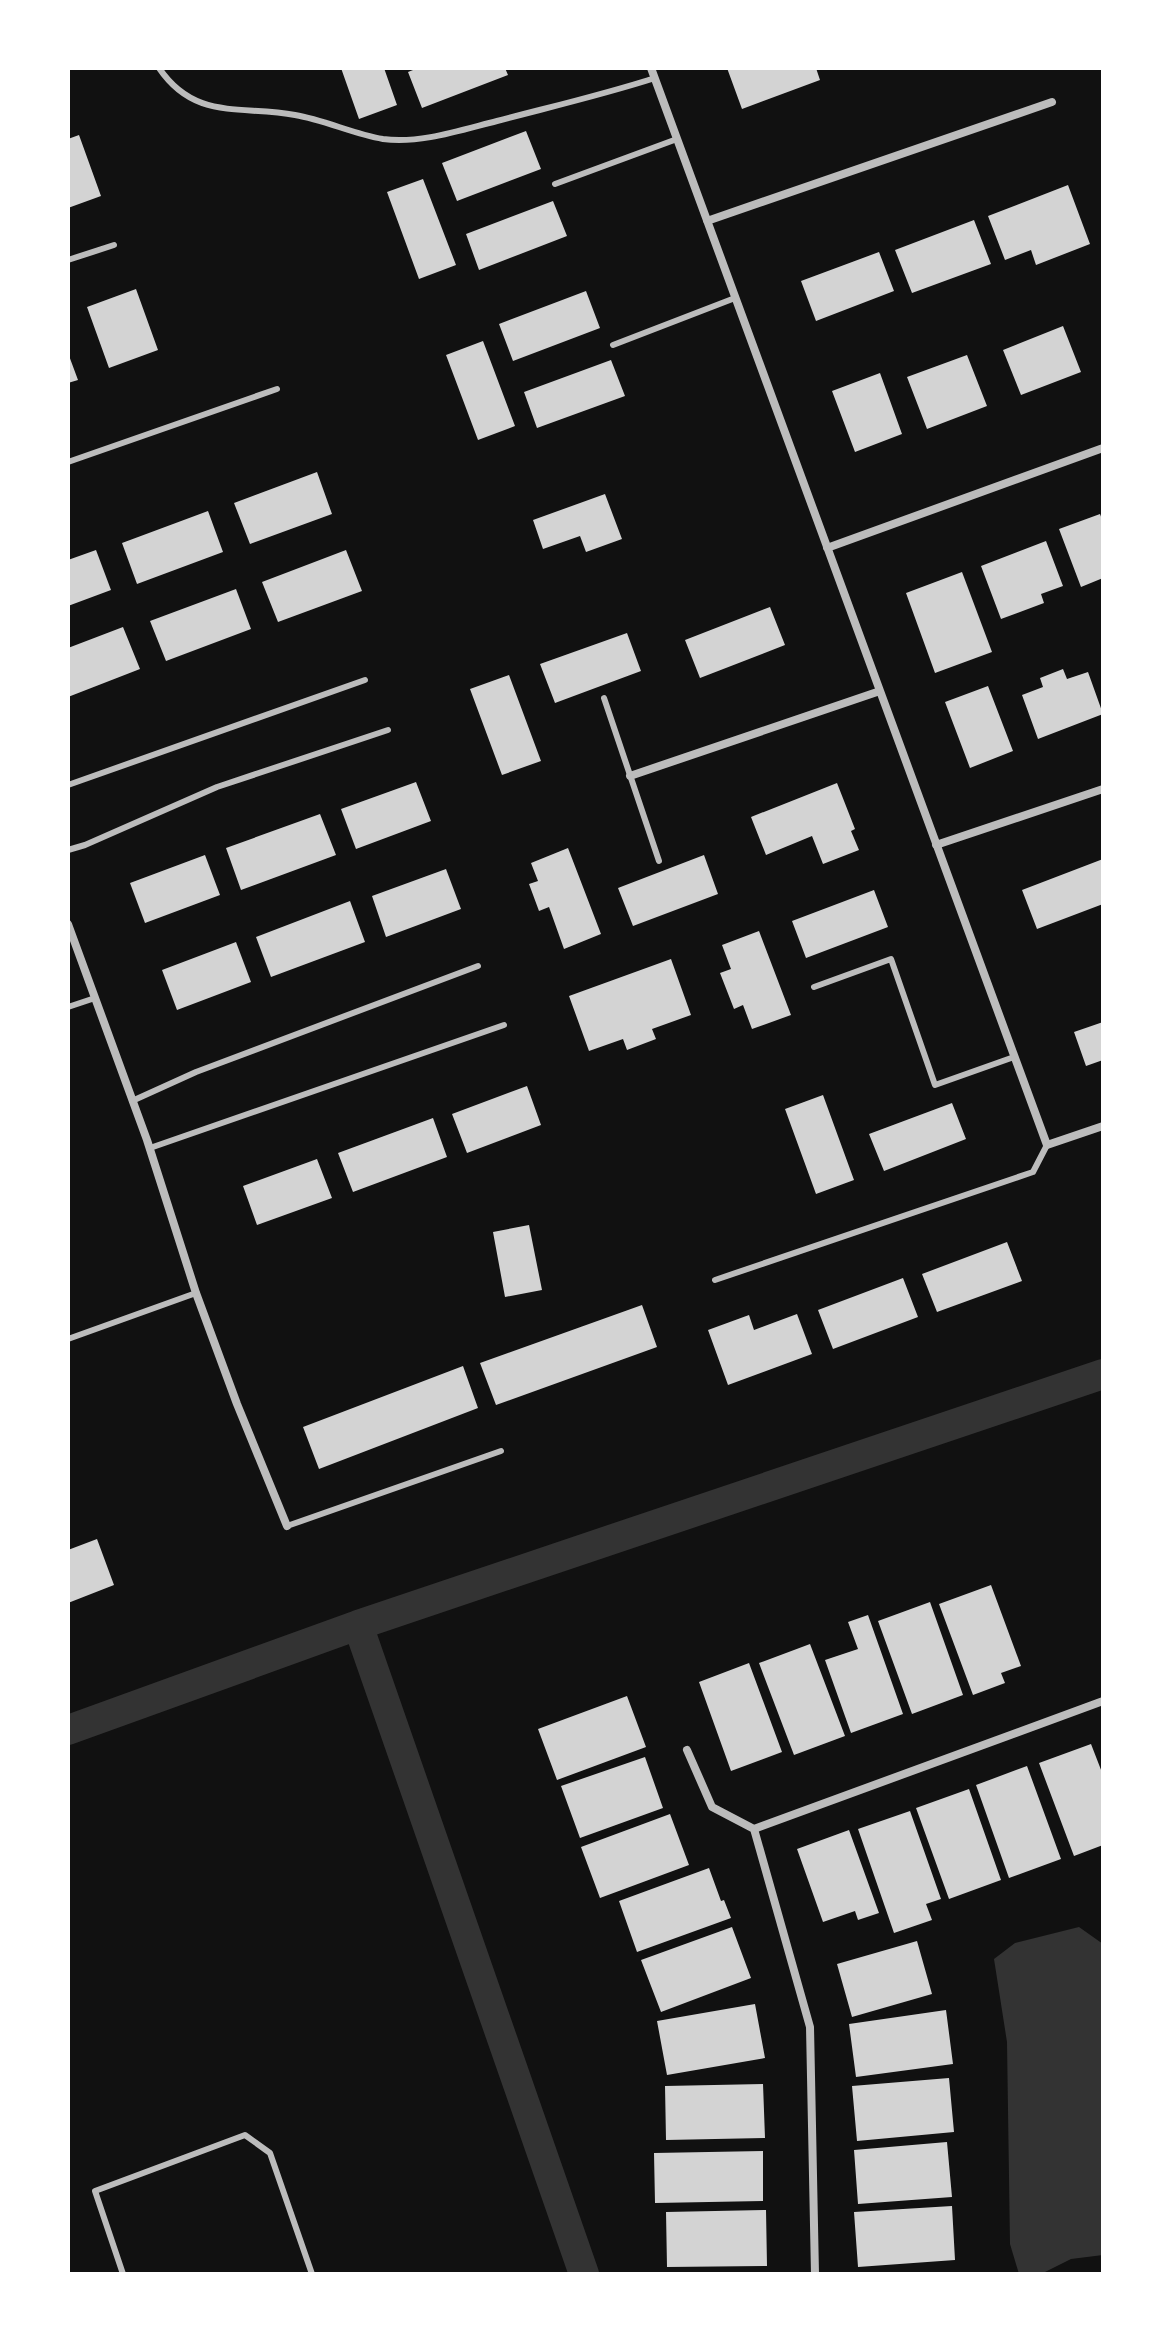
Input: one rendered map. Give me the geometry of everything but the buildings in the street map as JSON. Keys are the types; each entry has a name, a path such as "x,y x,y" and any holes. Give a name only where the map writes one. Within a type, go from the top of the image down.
{"street":[{"path":"651,68 1047,1145 1103,1126"},
{"path":"707,221 1052,102"},
{"path":"827,548 1103,448"},
{"path":"630,776 880,691"},
{"path":"936,845 1103,789"},
{"path":"68,924 150,1148 196,1293 287,1526"},
{"path":"754,1829 1103,1701"},
{"path":"687,1750 712,1807 754,1829 810,2027 815,2274"}],"lane":[{"path":"159,68 169,83 186,97 215,109 296,115 385,139 434,136 598,96 655,78"},
{"path":"555,184 677,139"},
{"path":"68,260 114,245"},
{"path":"613,345 735,298"},
{"path":"68,462 277,389"},
{"path":"68,785 365,680"},
{"path":"604,698 659,861"},
{"path":"68,850 217,787 388,730"},
{"path":"814,987 891,959 935,1085 1014,1057"},
{"path":"132,1101 196,1072 478,966"},
{"path":"68,1007 95,998"},
{"path":"150,1148 504,1025"},
{"path":"715,1280 1033,1172 1047,1145"},
{"path":"68,1339 196,1293"},
{"path":"287,1526 501,1451"},
{"path":"123,2274 95,2191 245,2135 270,2153 312,2274"}],"shaded area":[{"path":"1079,1927 1103,1944 1103,2255 1071,2259 1041,2274 1019,2274 1010,2244 1007,2042 994,1959 1015,1943"}],"waterway":[{"path":"68,1730 358,1625 1103,1374"},
{"path":"358,1625 584,2274"}]}
